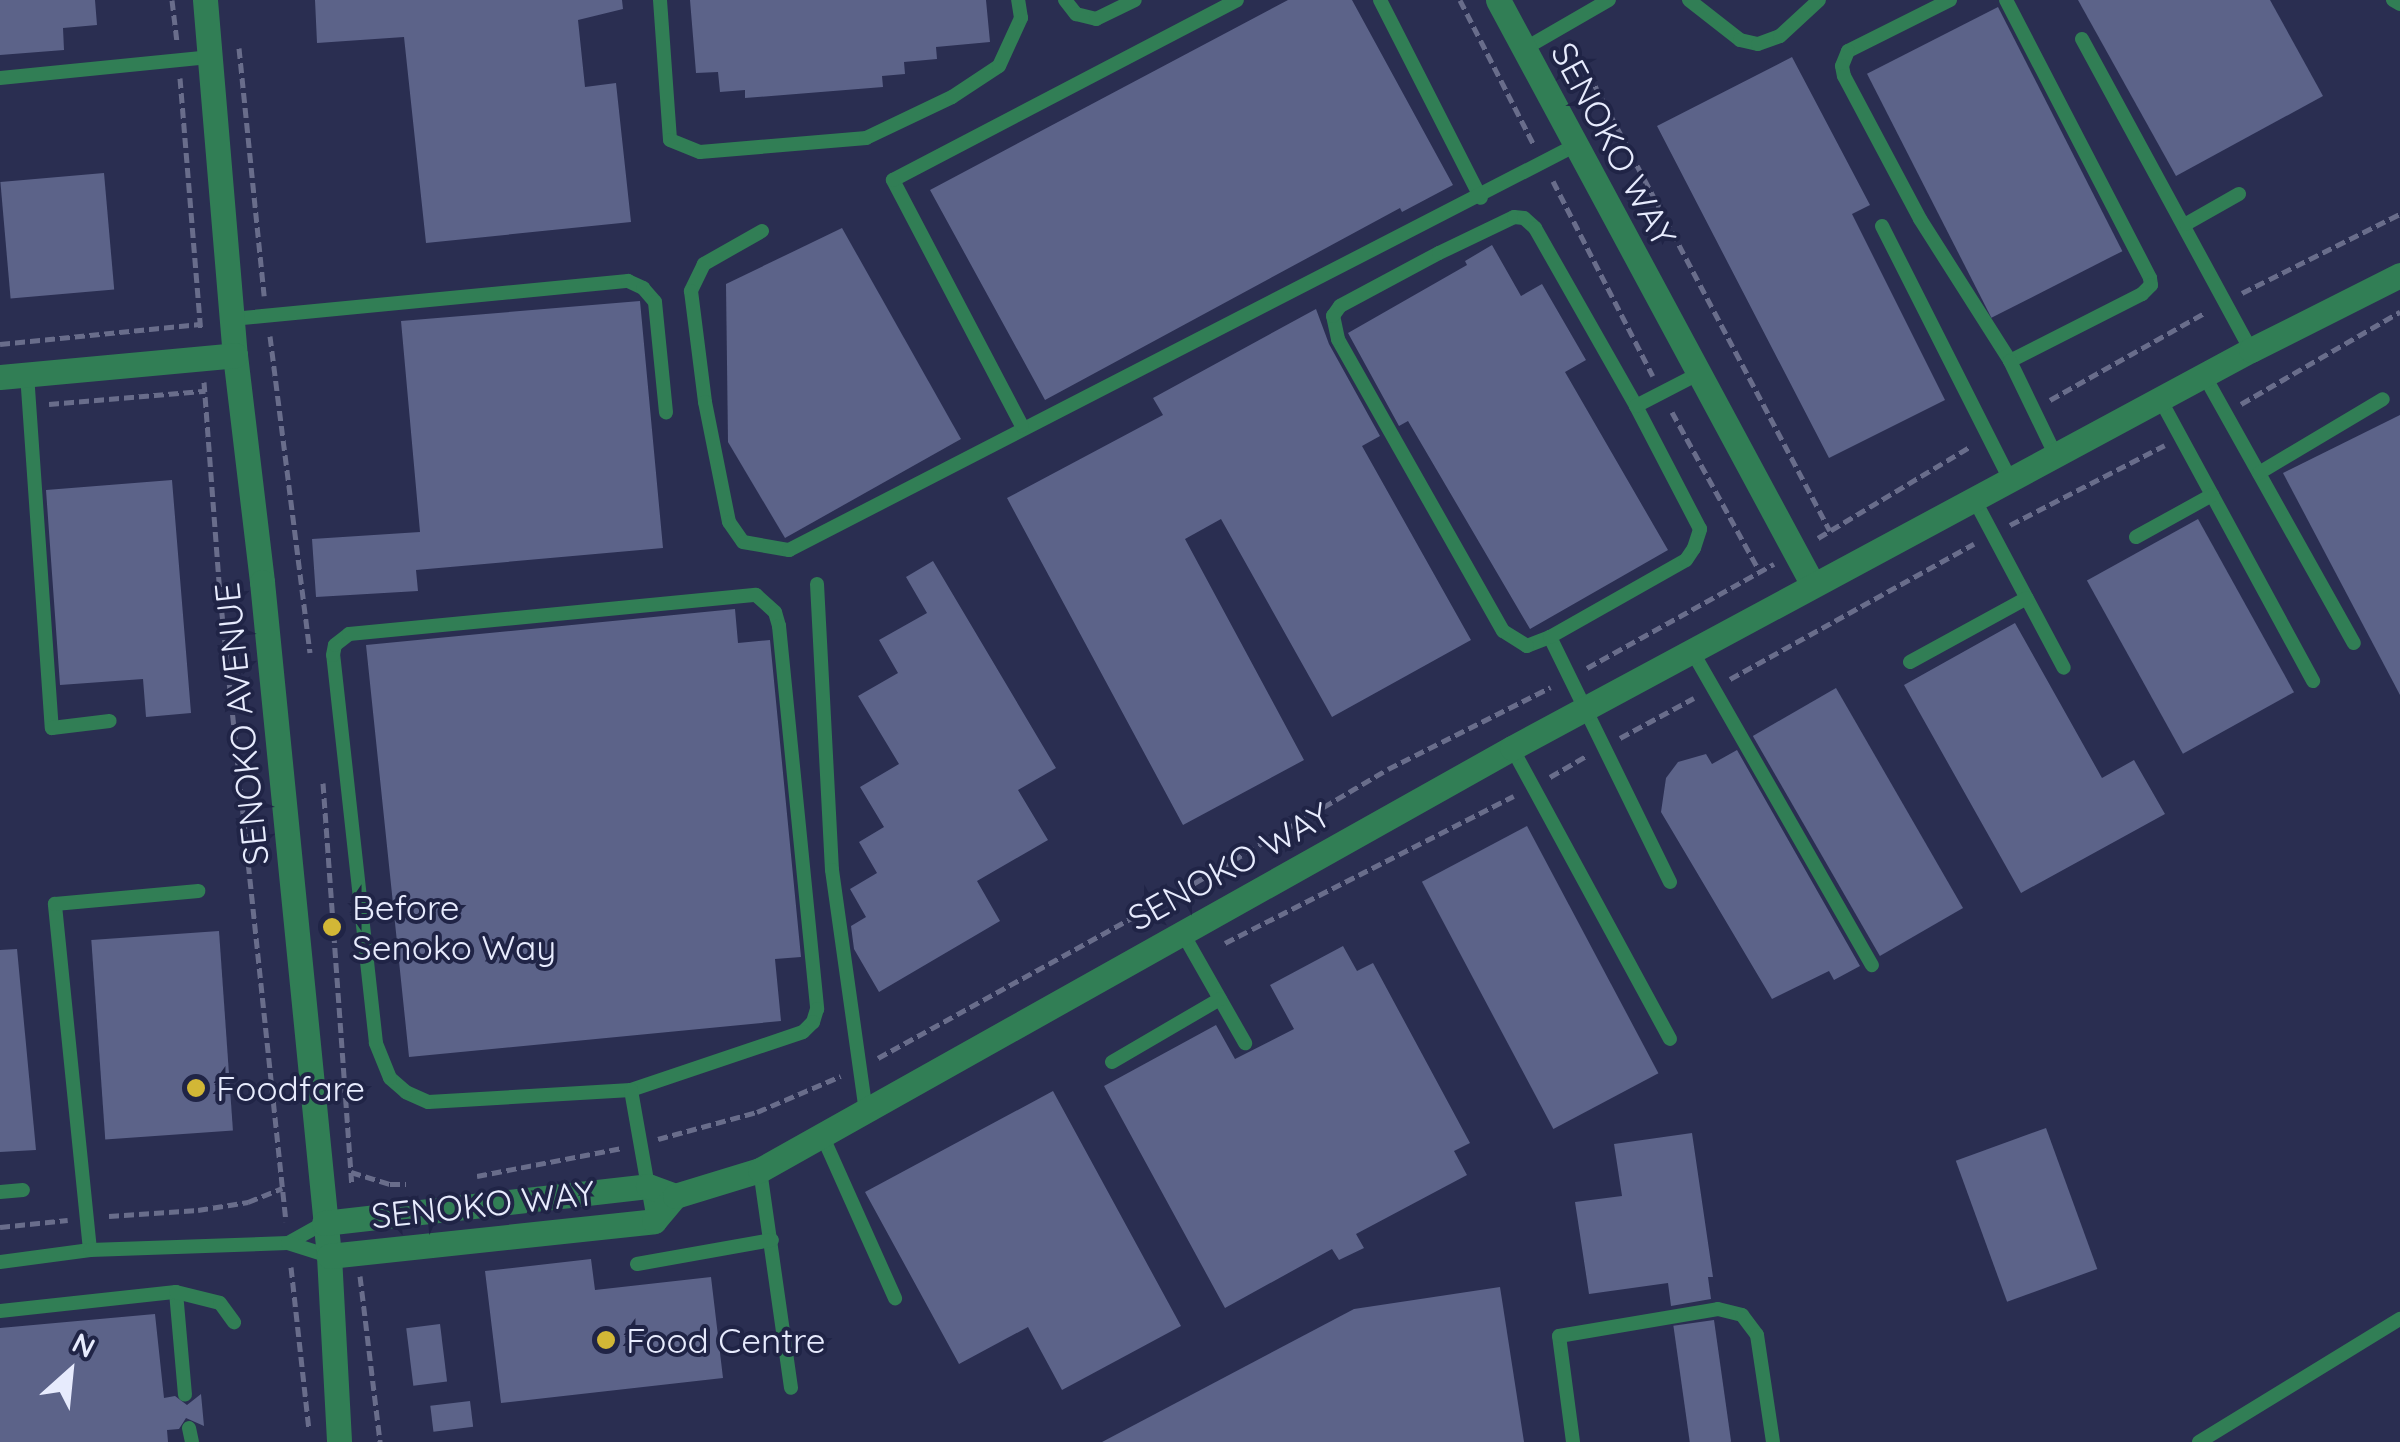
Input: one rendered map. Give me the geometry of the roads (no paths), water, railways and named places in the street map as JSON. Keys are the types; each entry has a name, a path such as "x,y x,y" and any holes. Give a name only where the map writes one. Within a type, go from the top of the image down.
{"street":[{"name":"SENOKO AVENUE","path":"204,0 235,354 262,582 329,1256 339,1442"},
{"name":"SENOKO WAY","path":"1498,0 1812,586"},
{"name":"SENOKO WAY","path":"324,1223 648,1186 675,1196 760,1170 1512,748 2204,375 2400,275"},
{"path":"0,377 235,354"},
{"path":"654,1221 675,1196"},
{"name":"SENOKO WAY","path":"329,1256 654,1221"}],"lane":[{"path":"660,0 670,140 700,152 866,138 952,97 999,66 1021,18 1018,0"},
{"path":"1065,0 1076,14 1096,19 1135,0"},
{"path":"1022,426 893,180 1238,0"},
{"path":"1380,0 1481,198"},
{"path":"1524,48 1610,0"},
{"path":"1689,0 1740,40 1758,44 1788,30 1819,0"},
{"path":"1950,0 1854,48 1842,66 1920,219 2010,362 2056,456"},
{"path":"2006,0 2150,285 2010,362"},
{"path":"2392,0 2400,4"},
{"path":"2082,39 2186,224 2251,350"},
{"path":"0,78 209,57"},
{"path":"762,231 704,264 690,291 705,402 729,522 743,542 789,550 1022,426 1481,198 1576,146"},
{"path":"2186,224 2238,194"},
{"path":"1514,217 1524,218 1535,228 1636,406 1700,529 1699,538 1686,560 1527,646 1503,631 1338,338 1332,316 1340,306 1440,252 1514,217"},
{"path":"1882,226 2010,479"},
{"path":"232,319 628,281 643,288 655,302 666,412"},
{"path":"26,374 52,728 110,721"},
{"path":"1636,406 1698,374"},
{"path":"2204,375 2354,644"},
{"path":"2160,399 2314,682"},
{"path":"2258,472 2383,399"},
{"path":"2136,536 2212,495"},
{"path":"1974,499 2064,668"},
{"path":"817,584 832,870 866,1112"},
{"path":"756,595 775,612 817,1009 803,1032 631,1090 428,1102 390,1078 376,1043 333,655 342,637 756,595"},
{"path":"1910,662 2027,598"},
{"path":"1550,636 1670,882"},
{"path":"1692,650 1872,965"},
{"path":"1512,748 1670,1039"},
{"path":"90,1250 55,904 198,890"},
{"path":"1182,932 1245,1043"},
{"path":"1112,1062 1220,999"},
{"path":"631,1090 654,1221"},
{"path":"822,1135 895,1298"},
{"path":"760,1170 791,1388"},
{"path":"0,1192 23,1190"},
{"name":"SENOKO WAY","path":"288,1243 324,1223"},
{"path":"637,1264 772,1240"},
{"name":"SENOKO WAY","path":"0,1262 90,1250 288,1243 329,1256"},
{"path":"0,1311 176,1292 220,1304 234,1322"},
{"path":"176,1292 184,1395"},
{"path":"1572,1442 1558,1336 1718,1309 1742,1315 1757,1335 1773,1442"},
{"path":"2199,1442 2400,1319"}],"place":[{"name":"Before Senoko Way","path":"332,927"},
{"name":"Foodfare","path":"196,1088"},
{"name":"Food Centre","path":"606,1340"}]}
